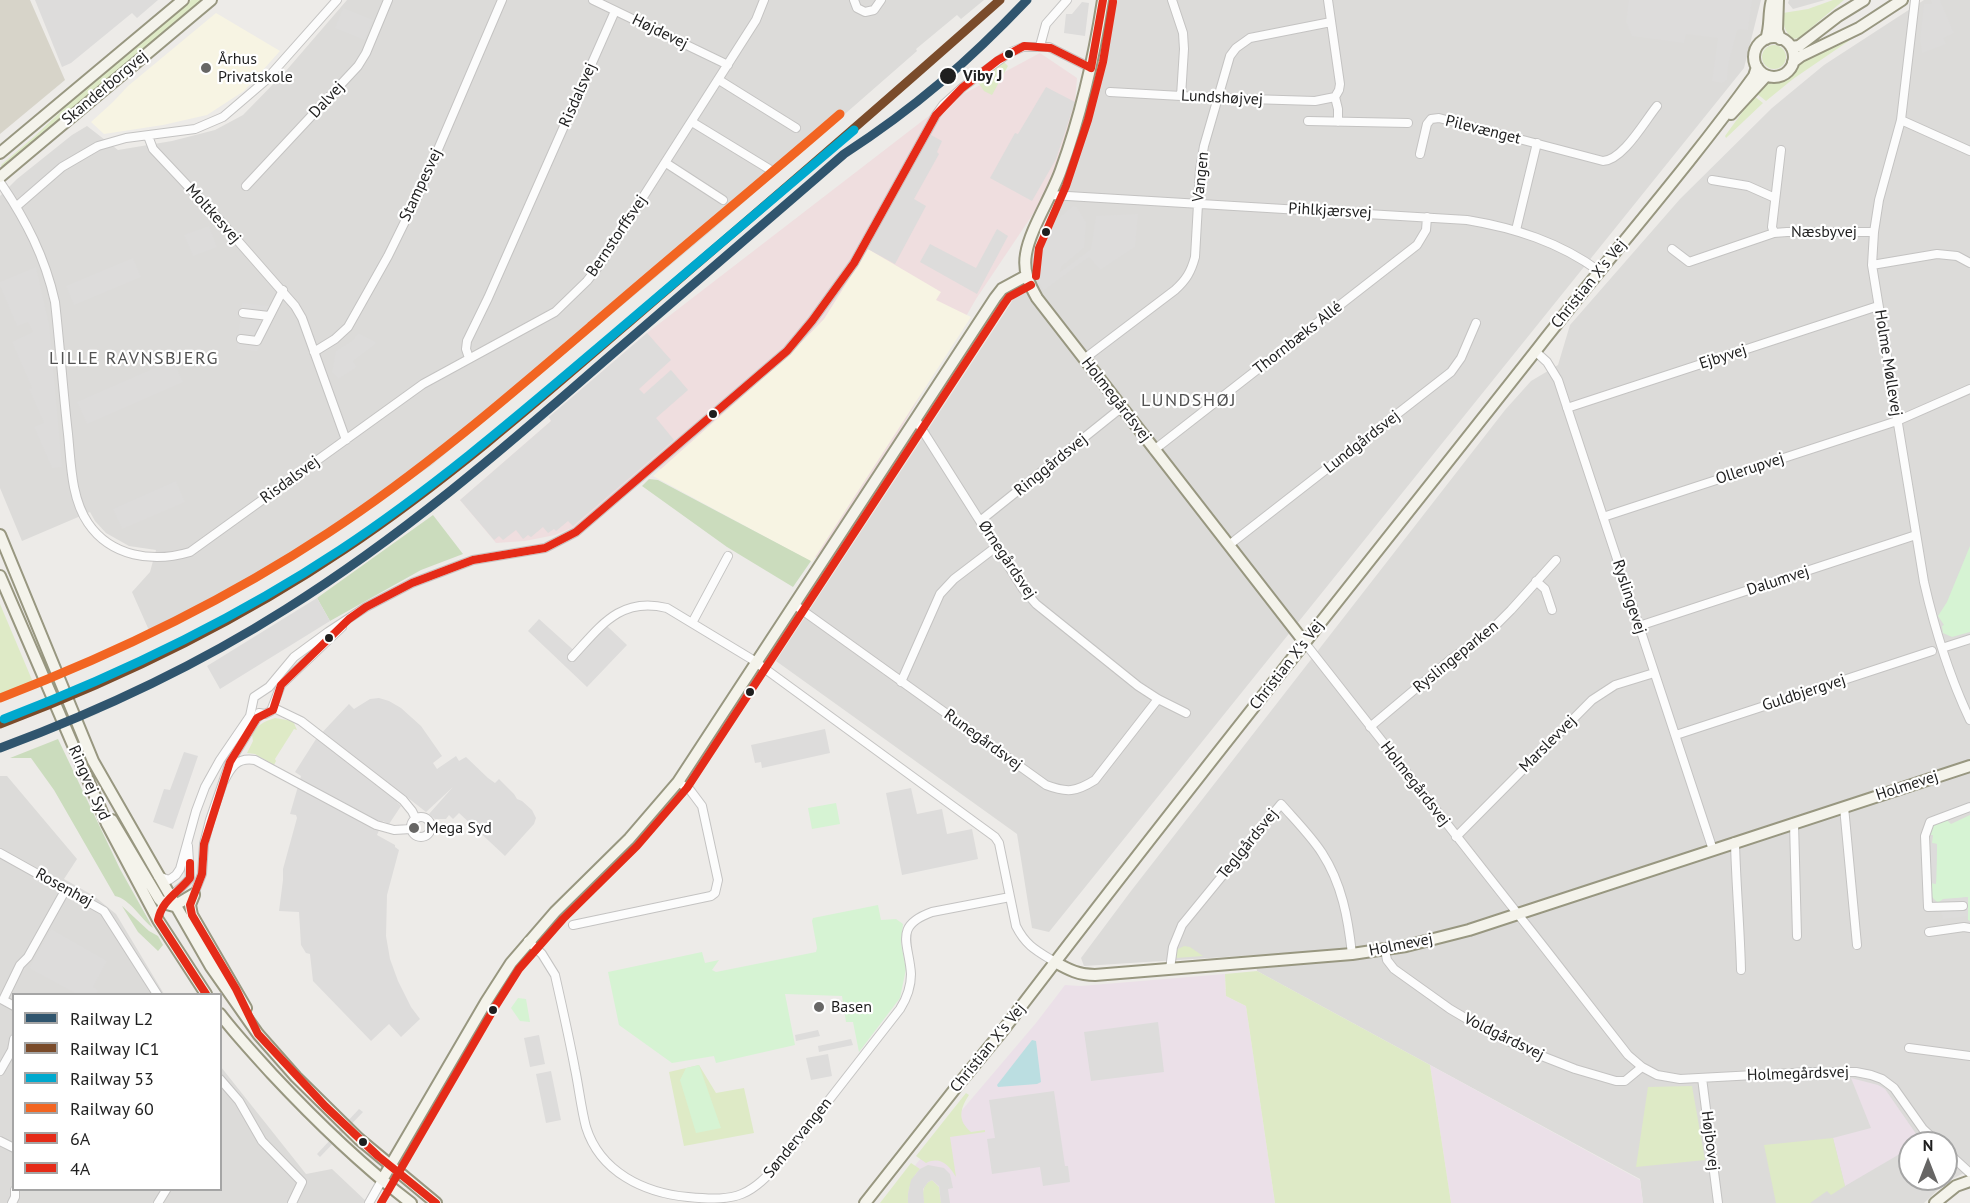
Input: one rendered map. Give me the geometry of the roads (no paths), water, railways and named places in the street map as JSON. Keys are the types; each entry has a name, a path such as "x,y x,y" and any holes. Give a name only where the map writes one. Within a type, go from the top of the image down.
{"street":[{"name":"Skanderborgvej","path":"0,153 183,0"},
{"name":"Skanderborgvej","path":"0,177 211,0"},
{"path":"17,206 37,187 81,154 113,141 195,129 229,113 265,81 337,0"},
{"name":"Dalvej","path":"246,186 358,66 366,53 388,0"},
{"name":"Stampesvej","path":"314,352 335,339 348,327 388,256 421,189 502,0"},
{"name":"Højdevej","path":"593,0 728,65"},
{"name":"Bernstorffsvej","path":"469,358 555,312 601,263 719,80 756,20 764,0"},
{"path":"854,0 857,8 865,12 874,10 881,0"},
{"path":"1040,46 1046,24 1067,0"},
{"path":"369,1203 511,963 555,912 629,839 678,782 995,298 1007,285 1026,276 1025,262 1028,247 1051,195 1072,138 1091,68 1103,0"},
{"path":"1172,0 1183,33 1185,49 1181,96"},
{"path":"1328,0 1340,84 1335,98 1338,122"},
{"path":"1766,39 1769,31 1769,7 1772,0"},
{"path":"1778,0 1777,30 1780,39 1791,47 1798,46 1864,0"},
{"path":"1793,62 1859,28 1902,0"},
{"name":"Holme Møllevej","path":"1915,0 1900,120 1879,200 1872,265 1930,610 1953,682 1970,720"},
{"name":"Risdalsvej","path":"0,182 17,206 38,247 50,279 55,302 75,490 87,522 110,545 125,552 142,556 175,556 190,552 423,384 469,358 466,349 467,341 615,11"},
{"name":"Vangen","path":"1084,359 1185,280 1191,271 1195,257 1200,169 1204,146 1230,56 1242,42 1250,38 1331,22"},
{"path":"1780,39 1766,39 1761,42 1755,52 1756,67 1766,76 1781,76 1789,70 1793,62 1791,47"},
{"path":"157,875 167,880 178,874 205,787 250,716 254,697 269,687 294,657 349,619 429,575 473,560 534,551 555,544 576,532 770,367 812,321 854,263 943,105 1009,53 1023,47 1048,47 1091,68"},
{"name":"Christian X's Vej","path":"865,1203 1535,351 1714,131 1754,76 1756,67"},
{"name":"Christian X's Vej","path":"1714,131 1749,97 1766,76"},
{"path":"719,80 796,128"},
{"name":"Lundshøjvej","path":"1110,92 1316,101 1335,98"},
{"name":"Pilevænget","path":"1420,154 1427,124 1439,118 1603,161 1611,160 1620,154 1656,106"},
{"path":"1900,120 1970,151"},
{"path":"692,122 769,169"},
{"path":"1308,122 1408,124"},
{"name":"Moltkesvej","path":"148,136 153,148 283,290 302,318 346,440"},
{"name":"Pilevænget","path":"1516,230 1536,143"},
{"name":"Næsbyvej","path":"1774,233 1772,227 1781,150"},
{"path":"666,163 723,200"},
{"path":"1712,180 1748,186 1775,198"},
{"name":"Pihlkjærsvej","path":"1051,195 1467,220 1516,230 1579,256 1599,271"},
{"name":"Thornbæks Allé","path":"1154,450 1417,245 1426,230 1427,216"},
{"name":"Næsbyvej","path":"1672,249 1689,262 1774,233 1874,232"},
{"path":"1872,265 1937,254 1957,256 1970,263"},
{"name":"Holmegårdsvej","path":"1026,276 1037,298 1121,408 1628,1054 1642,1067 1668,1078 1856,1072 1882,1079 1894,1088 1924,1131"},
{"path":"241,339 257,340 283,290"},
{"name":"Ejbyvej","path":"1567,408 1878,306"},
{"path":"243,313 269,316"},
{"name":"Lundgårdsvej","path":"1229,545 1451,372 1461,358 1476,323"},
{"name":"Ryslingevej","path":"1535,351 1553,369 1567,408 1713,850"},
{"name":"Ollerupvej","path":"1603,517 1897,421 1970,389"},
{"name":"Ringgårdsvej","path":"980,522 1121,408"},
{"name":"Ørnegårdsvej","path":"916,420 1023,589 1036,604 1138,686 1186,713"},
{"name":"Ringvej Syd","path":"0,535 93,761 157,875 169,902 211,967 258,1034 325,1106 390,1166 436,1203"},
{"name":"Dalumvej","path":"1639,626 1916,535"},
{"path":"901,682 940,594 954,579 996,547"},
{"path":"692,623 728,556"},
{"name":"Ryslingeparken","path":"1370,727 1452,659 1490,631 1556,560"},
{"name":"Ringvej Syd","path":"0,576 107,824 158,920 205,993"},
{"path":"1536,581 1545,590 1552,610"},
{"name":"Runegårdsvej","path":"795,605 1046,785 1058,789 1072,791 1095,780 1158,699"},
{"path":"572,657 609,618 631,607 664,607 756,663 988,830 999,843 1016,926 1021,937 1032,948 1055,962"},
{"path":"253,706 256,712 269,713 281,685 349,619"},
{"path":"1942,648 1970,639"},
{"name":"Guldbjergvej","path":"1676,735 1932,651"},
{"name":"Marslevvej","path":"1456,837 1592,700 1615,685 1654,673"},
{"path":"262,692 270,694 274,704 301,721 403,800 416,819"},
{"path":"258,1034 236,989 192,915 190,905 201,882 204,844 224,781 236,751 262,714"},
{"path":"224,781 236,762 244,759 255,760 376,825 394,830 411,829"},
{"path":"80,762 155,894 169,902 194,894"},
{"name":"Holmevej","path":"1055,962 1083,975 1385,950 1452,935 1970,766"},
{"path":"573,925 711,896 716,893 718,880 702,806 690,790 678,782"},
{"name":"Teglgårdsvej","path":"1170,969 1173,946 1182,925 1281,804 1322,853 1337,881 1344,900 1352,954"},
{"path":"1844,807 1857,945"},
{"path":"1963,906 1928,907 1925,836 1930,822 1970,807"},
{"path":"421,817 430,824 429,832 425,836 415,835 411,829 412,822 421,817"},
{"path":"1794,823 1797,936"},
{"path":"158,920 169,902 190,878 188,841"},
{"path":"1736,842 1736,902 1739,918 1741,970"},
{"name":"Rosenhøj","path":"0,853 104,911 156,993"},
{"path":"12,1005 3,1000 20,965 28,957 66,890"},
{"name":"Søndervangen","path":"528,941 542,954 555,975 586,1125 598,1153 618,1173 644,1186 684,1197 724,1199 751,1191 764,1181 900,1009 908,997 910,984 905,943 906,932 911,923 932,912 1010,897"},
{"path":"1929,932 1970,928"},
{"name":"Voldgårdsvej","path":"1385,950 1387,960 1394,969 1450,1009 1489,1032 1529,1051 1575,1069 1616,1081 1625,1081 1642,1067"},
{"path":"222,1017 302,1106 336,1140 411,1203"},
{"path":"1909,1048 1970,1056"},
{"path":"0,1071 12,1050"},
{"name":"Højbovej","path":"1702,1078 1718,1203"},
{"path":"222,1084 239,1101 262,1141 302,1182 292,1203"},
{"path":"1958,1162 1970,1173"},
{"path":"1935,1203 1956,1186 1970,1181"}],"water":[{"path":"1032,1040 1036,1041 1041,1082 998,1087 997,1085"}],"rail line":[{"name":"IC1","path":"0,724 90,688 177,647 263,601 388,519 471,456 551,389 1000,0"},
{"name":"L2","path":"0,748 111,703 217,650 286,609 370,553 527,428 844,154 940,83 1027,0"},
{"name":"60","path":"0,698 127,644 209,603 289,558 363,510 496,407 840,114"},
{"name":"53","path":"4,719 48,702 176,644 300,576 375,526 443,476 510,422 854,130"}],"place":[{"name":"Århus Privatskole","path":"206,68"},
{"name":"Viby J","path":"948,76"},
{"name":"Mega Syd","path":"414,828"},
{"name":"Basen","path":"819,1007"}],"district":[{"name":"LILLE RAVNSBJERG","path":"134,359"},
{"name":"LUNDSHØJ","path":"1189,401"}]}
